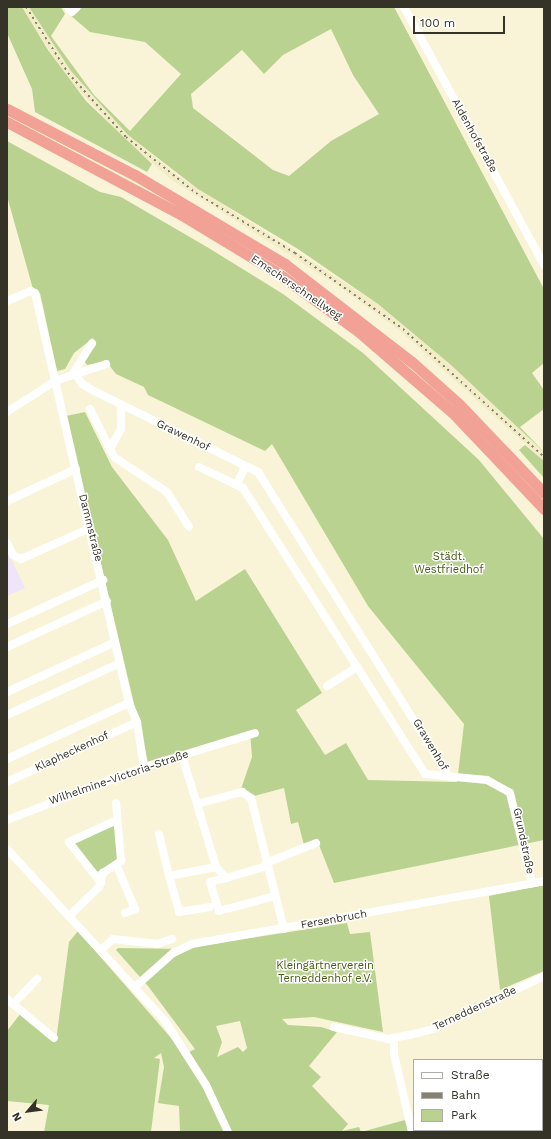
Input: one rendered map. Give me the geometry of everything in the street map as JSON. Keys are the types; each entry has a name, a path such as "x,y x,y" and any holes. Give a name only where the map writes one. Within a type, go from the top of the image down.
{"highway":[{"name":"Emscherschnellweg","path":"7,109 141,179 285,264 418,367 459,404 544,493"},
{"name":"Emscherschnellweg","path":"7,122 182,215 276,272 351,326 452,412 544,509"}],"street":[{"name":"Aldenhofstraße","path":"404,7 544,265"},
{"name":"Dammstraße","path":"7,301 31,291 35,293 103,580 129,703 137,722 144,767"},
{"path":"74,372 92,343"},
{"path":"7,412 55,381 74,372 106,364"},
{"name":"Grawenhof","path":"74,372 82,384 120,405 258,472 449,777"},
{"path":"110,449 121,430 120,405"},
{"path":"90,409 118,462 167,492 189,527"},
{"path":"237,484 245,466"},
{"name":"Grawenhof","path":"199,467 237,484 426,774 449,777"},
{"path":"7,501 76,470"},
{"path":"7,543 13,555 21,558 90,528"},
{"path":"7,624 103,580"},
{"path":"7,647 107,601"},
{"path":"7,692 115,642"},
{"path":"7,715 120,663"},
{"path":"327,686 358,668"},
{"name":"Klapheckenhof","path":"7,759 129,703"},
{"name":"Klapheckenhof","path":"7,782 137,722"},
{"name":"Wilhelmine-Victoria-Straße","path":"7,820 144,767 255,733"},
{"path":"182,756 216,867 226,878"},
{"name":"Grundstraße","path":"449,777 494,782 510,793 532,883"},
{"path":"197,804 242,792 248,794 262,835 267,865 284,929"},
{"name":"Wilhelmine-Victoria-Straße","path":"116,803 120,861 117,866 135,909 126,913"},
{"path":"101,883 69,842 117,820"},
{"path":"159,834 179,912 210,907"},
{"path":"275,896 219,910 210,882 267,865 316,842"},
{"path":"7,849 136,986 184,1048 227,1132"},
{"path":"69,916 101,883 103,872 117,866"},
{"path":"169,876 216,867"},
{"name":"Fersenbruch","path":"136,986 173,953 186,946 544,881"},
{"path":"102,950 113,940 157,944 172,939"},
{"name":"Terneddenstraße","path":"334,1027 394,1039 433,1029 544,976"},
{"path":"36,979 10,1001 54,1038"},
{"path":"394,1039 394,1054 412,1132"}],"shaded area":[{"path":"22,7 29,7 71,71 128,135 177,175 378,304 451,365 544,452 544,461 400,331 340,287 173,181 124,139 65,75"},
{"path":"7,550 25,588 7,596"}],"green space":[{"path":"7,7 22,7 48,50 86,101 152,164 147,172 35,112 32,89 7,33"},
{"path":"29,7 61,7 65,14 51,36 94,95 130,131 181,74 145,42 90,32 70,15 81,7 394,7 544,289 544,363 532,373 544,390 544,409 520,427 544,452 451,365 378,304 298,249 198,189 128,135 71,71","holes":["331,29 353,75 379,114 331,141 289,176 273,170 193,108 191,94 242,50 264,74 283,55"]},
{"name":"Städt. Westfriedhof","path":"7,141 100,192 121,197 207,247 283,294 363,353 479,460 544,539 544,840 334,883 317,840 304,845 298,822 291,824 284,788 254,796 241,789 252,757 250,732 148,763 66,416 85,412 112,467 168,540 196,601 245,569 322,693 296,710 325,755 346,743 368,780 457,782 464,724 368,606 272,444 265,451 148,395 144,387 116,374 106,361 87,365 84,361 96,345 93,338 74,353 65,369 57,371 40,293 33,289 7,196"},
{"path":"525,445 544,461 544,478 519,450"},
{"path":"116,825 119,860 95,873 72,843"},
{"path":"543,885 544,971 500,990 489,896"},
{"name":"Kleingärtnerverein Terneddenhof e.V.","path":"347,923 350,934 370,932 383,1032 314,1017 282,1019 288,1025 321,1027 337,1032 309,1066 321,1077 312,1086 348,1124 342,1131 359,1127 361,1132 180,1132 179,1106 158,1103 164,1067 161,1053 154,1058 160,1059 151,1132 44,1132 49,1105 7,1101 7,1031 21,1013 56,1041 69,942 78,931 185,1054 195,1049 148,986 116,950 118,948 181,949","holes":["240,1021 247,1048 243,1052 238,1047 217,1057 222,1042 216,1026"]},
{"path":"405,1120 409,1132 361,1132"},
{"path":"543,1125 544,1132 443,1132 543,1131"}],"railway":[{"path":"26,7 68,73 126,137 196,193 295,253 403,329 544,457"}]}
